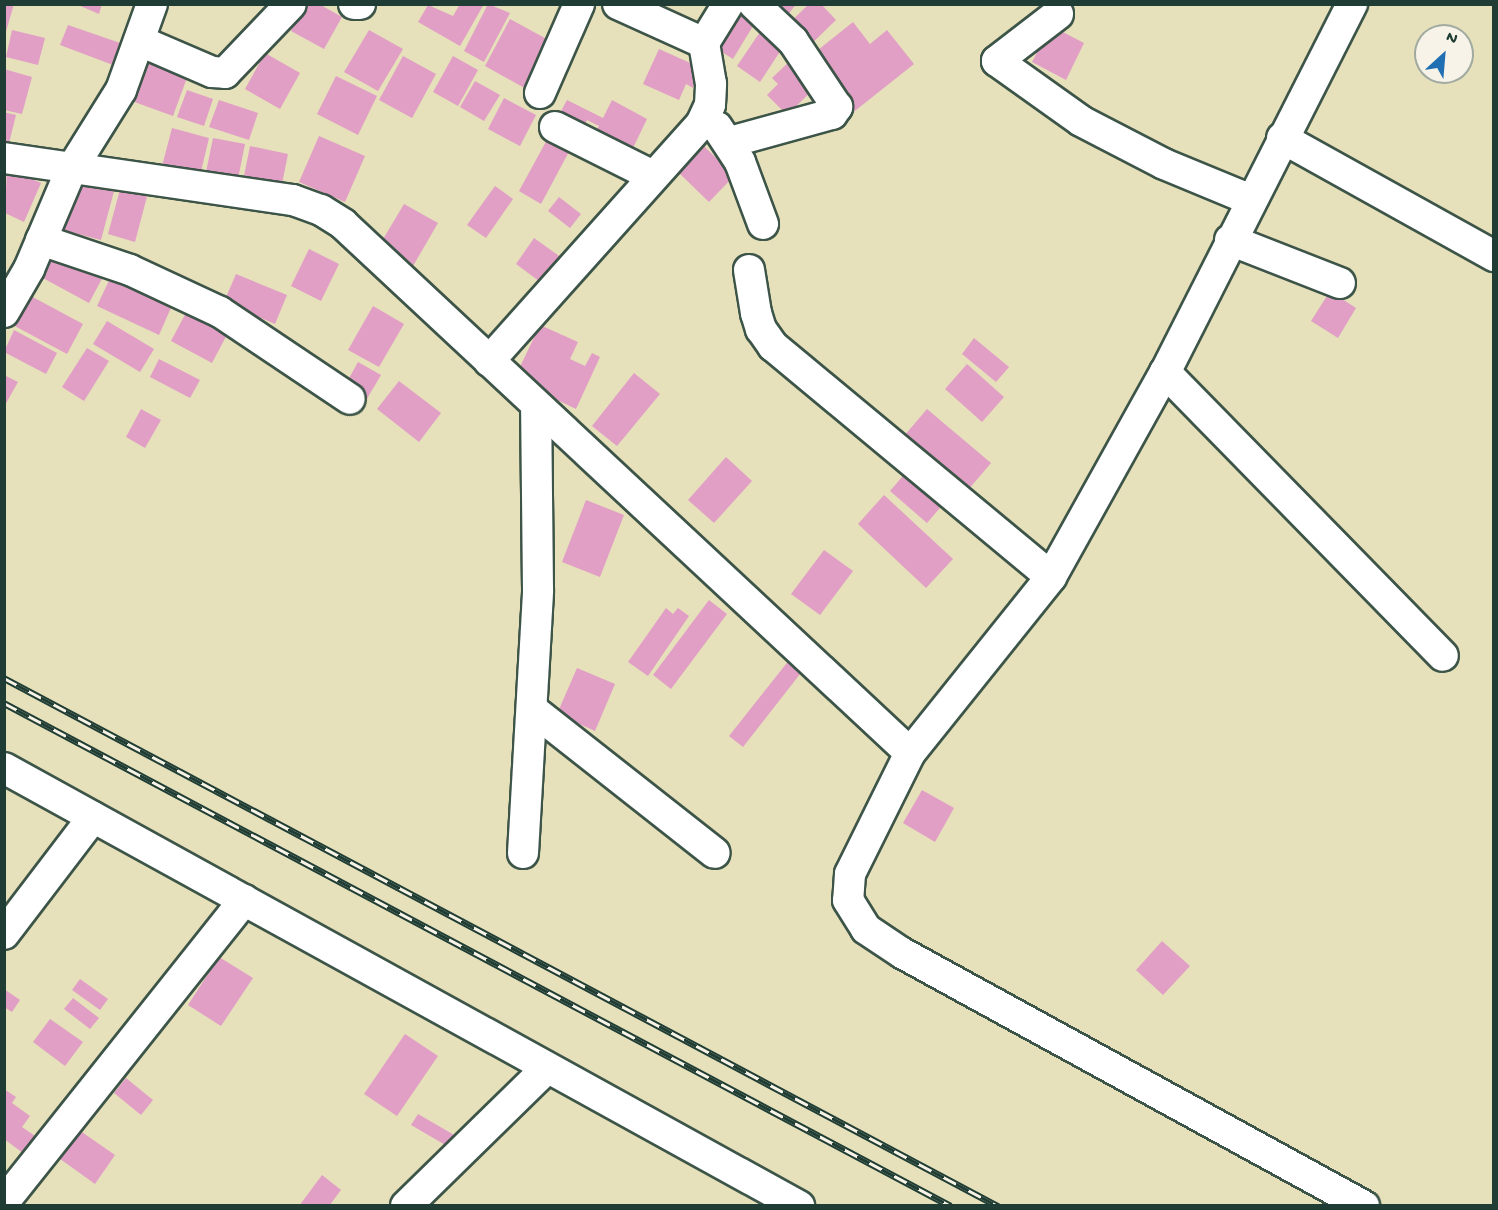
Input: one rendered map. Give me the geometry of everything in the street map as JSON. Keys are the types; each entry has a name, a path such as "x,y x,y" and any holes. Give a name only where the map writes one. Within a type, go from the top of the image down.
{"street":[{"path":"4,312 41,240 71,170 121,90 152,4"},
{"path":"140,41 212,72 225,73 291,4"},
{"path":"354,4 360,4"},
{"path":"540,93 579,4"},
{"path":"489,361 701,124 706,114 711,84 704,43 728,4"},
{"path":"730,142 832,114 837,107 793,41 754,4"},
{"path":"1352,4 1230,240 1165,372 1051,577 910,753 850,874 848,900 866,929 923,965 1364,1206"},
{"path":"630,7 704,43"},
{"path":"1058,14 997,61 1081,121 1164,164 1251,200"},
{"path":"706,114 730,142 763,224"},
{"path":"555,127 653,176"},
{"path":"1282,138 1494,256"},
{"path":"4,158 71,170 293,200 321,210 343,224 910,753"},
{"path":"41,240 130,270 220,312 350,399"},
{"path":"1230,240 1340,283"},
{"path":"749,270 756,313 773,346 1051,577"},
{"path":"1165,372 1443,656"},
{"path":"523,853 538,590 536,405"},
{"path":"532,710 715,853"},
{"path":"4,768 799,1206"},
{"path":"4,934 93,817"},
{"path":"4,1202 244,900"},
{"path":"406,1206 547,1068"}],"building":[{"path":"4,4 14,4 5,35 4,35"},
{"path":"76,4 102,4 99,14"},
{"path":"305,4 319,4 342,17 324,49 291,31"},
{"path":"460,4 484,4 460,46 418,22 428,5 453,16"},
{"path":"488,4 510,13 484,62 464,51"},
{"path":"739,4 759,16 733,59 711,45"},
{"path":"759,4 796,4 782,23"},
{"path":"809,4 821,4 836,20 804,51 783,29"},
{"path":"510,19 554,43 528,90 485,66"},
{"path":"853,22 870,44 887,30 914,64 851,114 808,58"},
{"path":"68,25 129,46 121,68 60,45"},
{"path":"1051,26 1084,43 1066,80 1032,62"},
{"path":"12,30 45,38 38,65 6,57"},
{"path":"369,30 403,49 378,91 344,72"},
{"path":"760,32 783,47 760,82 737,66"},
{"path":"659,49 697,66 693,88 686,84 679,100 643,84"},
{"path":"265,53 300,73 280,109 245,89"},
{"path":"403,56 436,74 412,118 379,100"},
{"path":"453,56 478,70 458,106 433,92"},
{"path":"144,59 188,75 173,116 129,100"},
{"path":"791,60 817,86 787,115 767,95 778,84 772,78"},
{"path":"4,69 32,77 22,114 4,110"},
{"path":"336,76 377,96 358,135 317,114"},
{"path":"475,81 500,95 484,121 460,107"},
{"path":"187,90 213,99 204,126 177,117"},
{"path":"504,98 536,115 520,146 488,129"},
{"path":"219,100 258,113 249,140 209,127"},
{"path":"567,100 603,118 612,100 647,119 632,150 596,131 599,126 587,120 584,127 559,115"},
{"path":"4,112 16,115 7,151 4,150"},
{"path":"172,128 209,138 199,180 161,170"},
{"path":"319,136 365,156 345,202 299,182"},
{"path":"549,136 571,148 541,204 519,191"},
{"path":"213,138 245,144 237,184 205,177"},
{"path":"250,146 288,154 281,189 243,181"},
{"path":"704,146 734,176 709,202 678,172"},
{"path":"7,168 41,183 24,222 5,213"},
{"path":"75,181 114,191 101,240 63,230"},
{"path":"122,182 149,189 135,242 108,234"},
{"path":"495,186 513,199 486,238 467,225"},
{"path":"559,197 581,214 570,228 548,211"},
{"path":"404,204 438,223 413,266 379,246"},
{"path":"534,238 562,258 543,284 516,264"},
{"path":"57,248 105,273 89,303 41,277"},
{"path":"309,249 339,264 321,301 291,286"},
{"path":"113,272 174,301 159,335 97,306"},
{"path":"236,274 287,295 275,324 224,302"},
{"path":"1332,288 1336,295 1356,308 1338,338 1311,321"},
{"path":"27,294 83,324 67,354 11,324"},
{"path":"373,306 404,324 379,367 348,350"},
{"path":"189,307 230,329 212,363 171,341"},
{"path":"107,321 154,349 140,372 93,344"},
{"path":"540,325 578,342 570,359 585,366 592,353 600,357 576,409 528,386 517,373"},
{"path":"14,330 57,353 46,374 4,352"},
{"path":"974,338 1009,367 996,382 962,354"},
{"path":"87,348 109,361 84,401 62,387"},
{"path":"159,359 200,380 190,398 150,377"},
{"path":"358,362 381,375 365,402 343,389"},
{"path":"967,364 1004,397 982,422 945,389"},
{"path":"634,373 660,394 617,446 592,426"},
{"path":"4,375 18,382 4,407"},
{"path":"399,381 441,413 419,442 377,409"},
{"path":"141,409 161,420 145,448 126,437"},
{"path":"927,409 991,463 962,497 898,443"},
{"path":"726,457 752,481 714,523 688,500"},
{"path":"908,470 945,502 927,523 890,491"},
{"path":"884,495 953,559 926,588 858,524"},
{"path":"586,500 624,515 600,577 562,562"},
{"path":"824,550 853,571 820,615 791,594"},
{"path":"709,600 727,614 671,689 653,675"},
{"path":"666,608 673,614 678,608 689,616 648,676 628,662"},
{"path":"790,659 804,669 743,747 729,736"},
{"path":"577,668 615,684 595,731 557,714"},
{"path":"922,790 954,808 935,842 903,823"},
{"path":"1162,941 1190,966 1163,995 1136,970"},
{"path":"219,957 253,978 221,1026 188,1005"},
{"path":"80,979 108,999 100,1010 72,990"},
{"path":"4,989 20,1000 12,1012 4,1007"},
{"path":"73,998 99,1018 90,1029 64,1009"},
{"path":"50,1019 83,1042 65,1066 33,1042"},
{"path":"405,1034 438,1056 397,1116 364,1094"},
{"path":"126,1078 153,1100 141,1115 114,1093"},
{"path":"4,1089 16,1097 12,1103 30,1116 22,1127 35,1136 23,1153 4,1139"},
{"path":"418,1114 461,1139 454,1150 411,1125"},
{"path":"76,1128 115,1155 95,1184 56,1156"},
{"path":"322,1175 341,1190 329,1206 299,1206"}],"railway":[{"path":"4,678 998,1206"},
{"path":"4,703 951,1206"}]}
